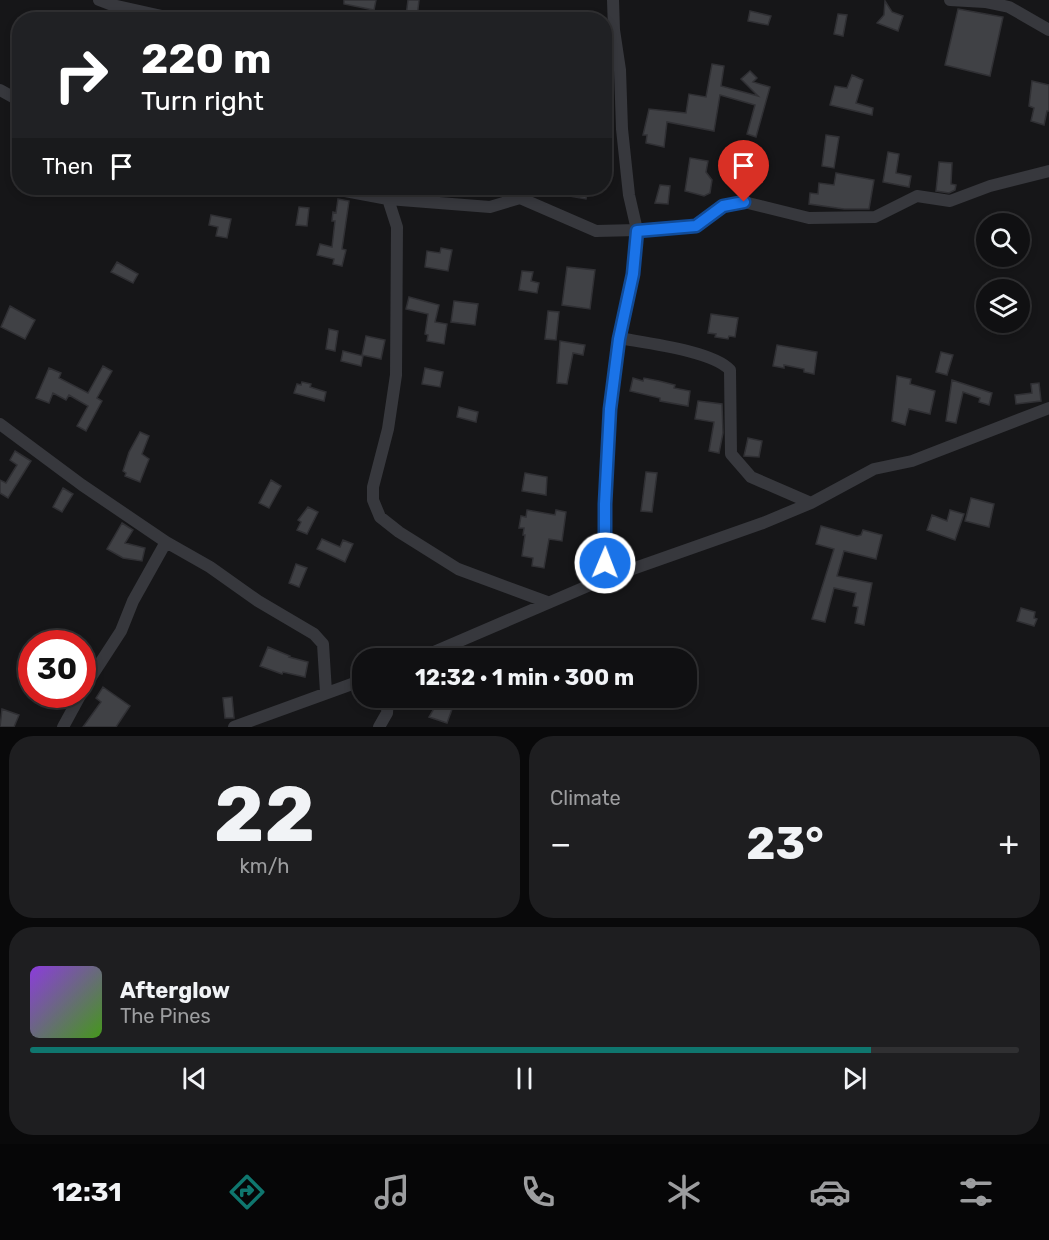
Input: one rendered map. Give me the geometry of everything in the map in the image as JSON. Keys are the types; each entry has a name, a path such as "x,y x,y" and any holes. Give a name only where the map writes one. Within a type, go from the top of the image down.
{"street":[{"path":"99,0 144,12"},
{"path":"604,579 610,409 619,339 628,303 637,231 629,195 622,129 622,93 614,30 614,0"},
{"path":"950,0 985,2 1009,7 1049,30"},
{"path":"367,195 388,199 490,207 520,198 596,231 637,231 696,226 723,206 744,202 809,218 875,217 917,196 950,201 990,186 1049,171"},
{"path":"384,195 388,199 397,227 396,375 388,429 373,487 373,500 380,517 399,532 458,569 547,602"},
{"path":"619,339 678,350 723,362 730,370 731,454 751,477 811,503"},
{"path":"443,648 604,579 811,503 874,469 912,461 1049,408"},
{"path":"0,424 82,485 166,542 210,567 258,601 314,634 323,644 326,692"},
{"path":"96,671 121,631 133,602 166,542"},
{"path":"234,727 352,684"},
{"path":"63,727 74,708"},
{"path":"379,727 387,708"}],"building":[{"path":"344,0 376,0 374,10 344,4"},
{"path":"408,0 419,0 418,12 406,12"},
{"path":"885,1 892,12 903,16 898,31 877,23 884,15"},
{"path":"958,9 1003,17 990,76 945,65"},
{"path":"750,11 771,16 768,25 748,21"},
{"path":"838,14 847,15 843,36 834,34"},
{"path":"712,64 724,66 721,86 758,96 741,79 750,71 757,78 753,82 770,87 756,137 747,134 755,105 720,95 714,131 667,122 664,147 646,143 647,135 643,135 649,109 686,113 689,94 706,97"},
{"path":"852,75 863,80 856,103 873,108 872,115 830,105 835,86 847,88"},
{"path":"1032,81 1049,85 1049,111 1047,111 1044,125 1031,121 1034,108 1029,106"},
{"path":"826,135 839,137 834,168 822,166"},
{"path":"888,152 899,154 896,173 911,176 909,187 883,182"},
{"path":"690,158 708,161 706,172 712,180 710,193 704,196 685,191"},
{"path":"939,162 952,163 951,184 956,185 955,190 949,193 936,191"},
{"path":"836,173 874,180 869,209 844,209 809,204 810,193 818,194 819,183 834,185"},
{"path":"660,185 670,186 668,204 655,203"},
{"path":"563,195 587,195 586,199"},
{"path":"338,199 349,201 342,249 346,250 342,266 333,264 334,259 317,255 320,244 332,247 335,221 332,221 333,212 336,213"},
{"path":"299,207 309,208 307,226 296,225"},
{"path":"211,215 231,219 227,238 216,236 218,227 209,225"},
{"path":"441,248 452,250 448,271 425,267 427,251 440,253"},
{"path":"117,262 138,274 133,283 111,272"},
{"path":"567,267 595,270 590,309 562,305"},
{"path":"522,271 533,272 531,281 539,283 537,293 519,290"},
{"path":"409,297 439,305 435,322 447,324 444,344 427,341 428,335 425,334 428,314 406,309"},
{"path":"454,301 478,304 475,325 451,322"},
{"path":"10,306 35,320 25,339 1,327"},
{"path":"548,311 559,312 556,340 545,339"},
{"path":"711,314 738,318 735,337 729,336 728,339 715,337 716,334 708,333"},
{"path":"329,329 338,331 335,351 326,349"},
{"path":"366,336 385,340 381,359 362,355"},
{"path":"560,341 585,345 583,355 573,353 567,384 557,383"},
{"path":"777,345 817,352 814,374 804,372 804,369 784,365 784,368 773,366"},
{"path":"343,351 363,356 361,366 341,361"},
{"path":"941,352 953,355 947,375 936,372"},
{"path":"103,366 112,371 97,398 102,401 86,431 77,426 88,406 69,395 66,400 53,393 49,403 36,398 49,368 61,373 59,378 88,393"},
{"path":"425,368 443,372 440,387 422,384"},
{"path":"897,376 911,379 910,384 935,391 930,414 909,409 905,425 892,421"},
{"path":"633,378 643,381 644,378 659,381 675,385 674,388 690,391 688,406 660,401 660,398 630,391"},
{"path":"952,380 992,393 989,405 979,402 980,398 963,392 956,423 946,421"},
{"path":"302,382 326,392 324,401 294,393 297,384 301,385"},
{"path":"1039,383 1041,401 1016,404 1015,395 1032,393 1031,384"},
{"path":"698,401 722,404 723,433 719,453 709,451 714,422 695,419"},
{"path":"459,407 478,412 476,422 457,417"},
{"path":"140,432 149,436 142,454 149,459 140,482 125,476 126,473 123,471 129,452"},
{"path":"748,438 762,441 759,457 744,456"},
{"path":"15,451 31,461 8,498 0,493 0,480 6,483 17,465 10,460"},
{"path":"646,472 657,473 652,512 641,511"},
{"path":"525,473 547,477 546,495 522,491"},
{"path":"271,480 281,486 269,508 259,503"},
{"path":"63,488 73,494 62,512 53,507"},
{"path":"971,498 994,504 989,527 965,521"},
{"path":"308,507 318,512 307,534 297,530 301,522 298,520"},
{"path":"527,510 555,515 556,510 566,512 562,541 549,539 544,568 532,566 533,558 522,556 525,535 523,535 524,528 519,528 521,516 526,517"},
{"path":"950,510 964,514 955,540 927,530 932,515 947,521"},
{"path":"122,523 133,530 125,543 145,548 142,561 123,558 107,549"},
{"path":"821,526 857,536 861,535 863,530 882,535 876,559 844,551 837,576 872,583 864,625 855,623 858,607 853,606 856,593 834,588 825,622 812,619 834,549 816,544"},
{"path":"322,539 340,547 343,540 353,544 345,562 317,549"},
{"path":"296,564 307,568 299,587 289,583"},
{"path":"1021,608 1035,612 1034,618 1037,619 1034,626 1017,621"},
{"path":"268,647 289,657 308,662 305,677 283,672 282,674 260,666"},
{"path":"103,687 130,706 116,727 83,727 101,702 96,698"},
{"path":"232,697 234,718 225,718 223,698"},
{"path":"434,708 452,708 447,723 429,717"},
{"path":"2,709 19,715 14,727 0,727"}],"route":[{"path":"605,563 605,504 610,445 610,409 619,339 633,274 637,231 696,226 723,206 744,202"}]}
